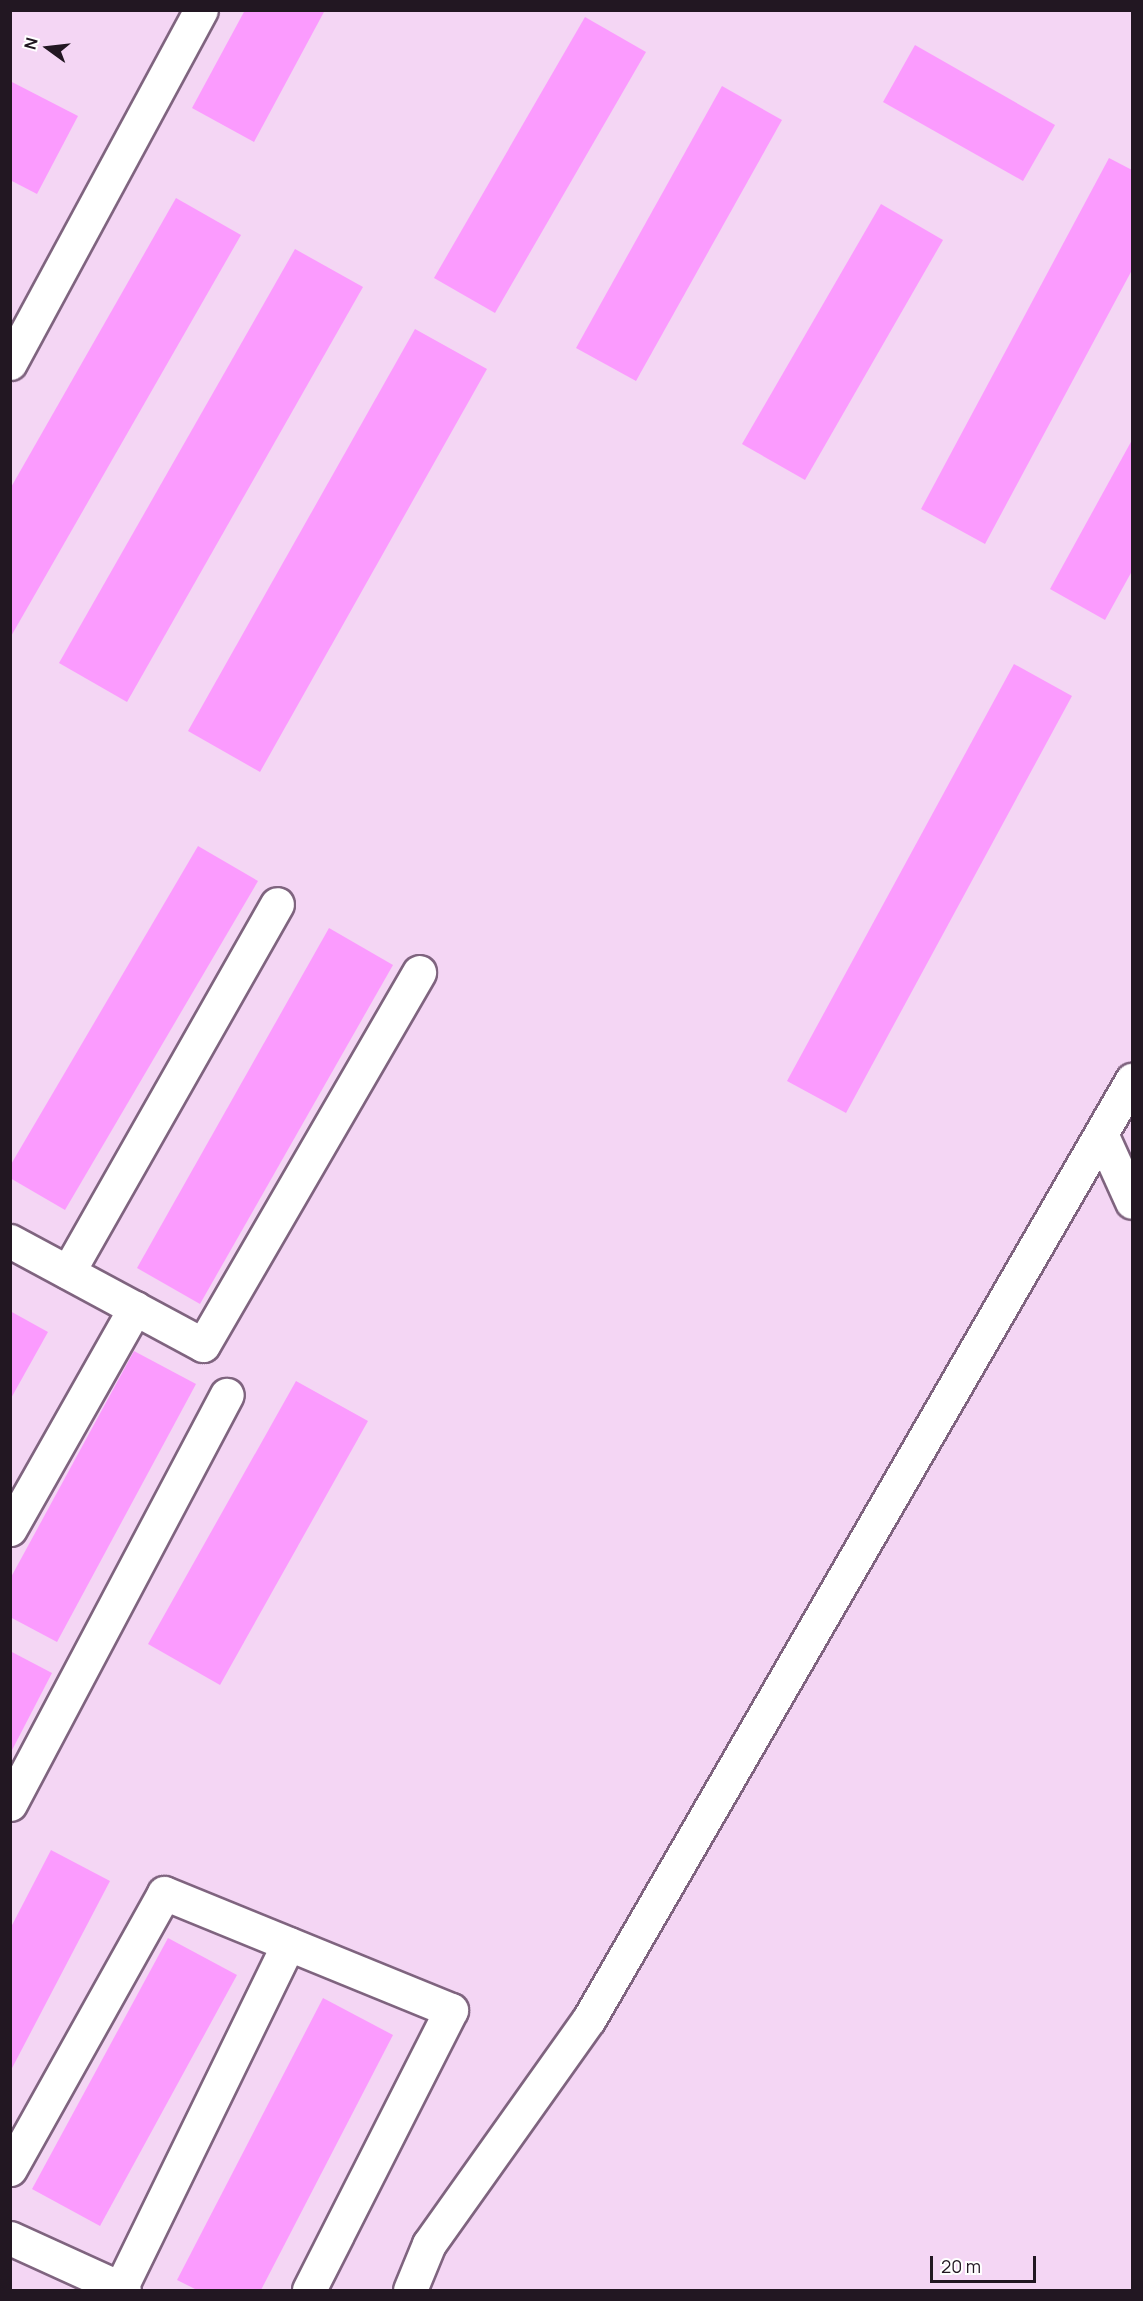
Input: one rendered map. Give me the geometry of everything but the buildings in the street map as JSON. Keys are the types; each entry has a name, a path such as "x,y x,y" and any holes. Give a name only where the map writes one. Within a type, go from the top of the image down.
{"street":[{"path":"10,363 201,10"},
{"path":"68,1272 277,904"},
{"path":"10,1241 203,1345 419,972"},
{"path":"410,2290 429,2244 589,2019 1104,1138 1132,1080"},
{"path":"1104,1138 1132,1202"},
{"path":"10,1528 135,1308"},
{"path":"10,1804 227,1395"},
{"path":"10,2169 164,1893 451,2010 309,2290"},
{"path":"10,2238 122,2290 288,1944"}]}
